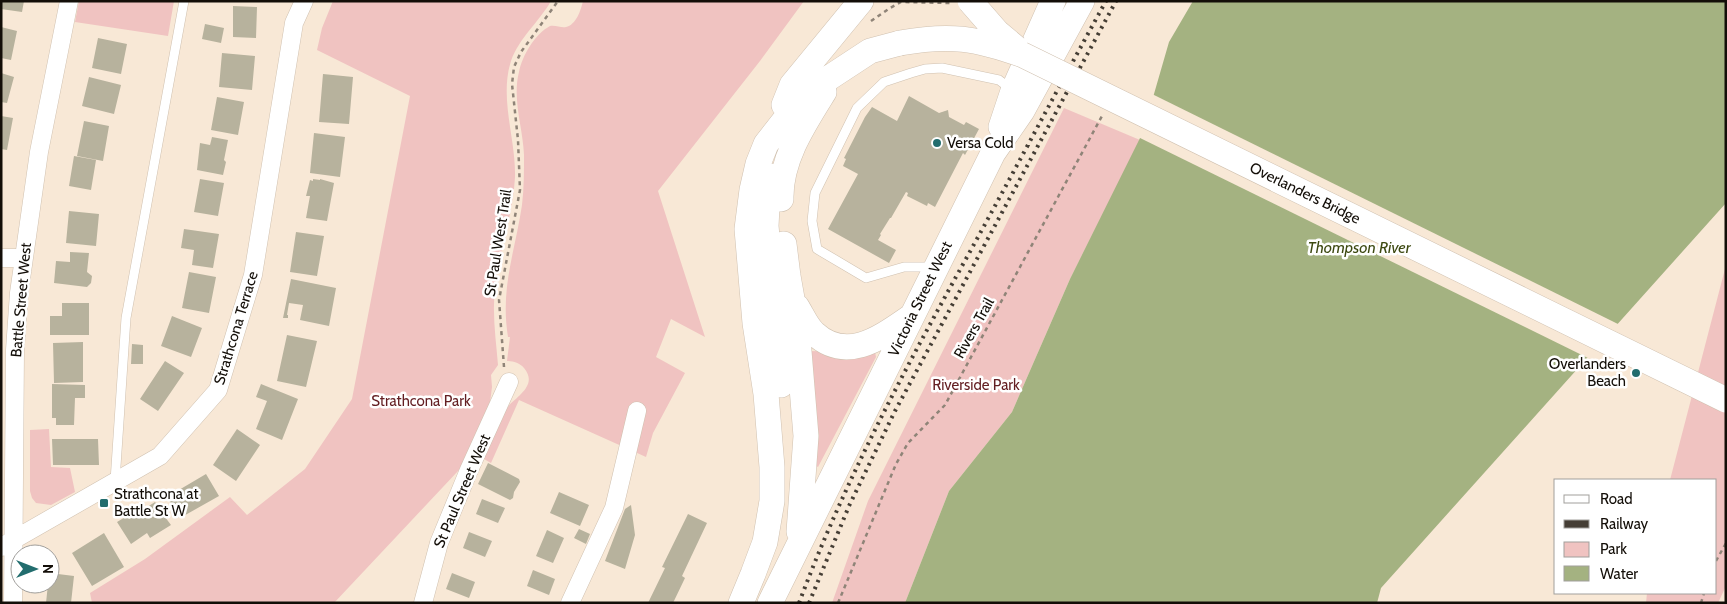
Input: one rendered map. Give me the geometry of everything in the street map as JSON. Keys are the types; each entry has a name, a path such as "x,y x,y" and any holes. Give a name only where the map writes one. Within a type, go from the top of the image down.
{"main road":[{"path":"741,603 754,574 764,542 772,501 772,467 747,229 752,190 758,164 792,85 861,1"},
{"name":"Victoria Street West","path":"770,603 1017,101 1082,1"},
{"path":"961,2 1023,55"},
{"path":"1017,101 1050,5"},
{"name":"Overlanders Bridge","path":"841,69 870,51 930,38 973,39 995,44 1023,55 1726,400"},
{"path":"766,144 806,92 841,69"},
{"path":"755,603 768,578 777,539 784,502 787,457 766,226 768,188 776,157 791,128 841,69"},
{"path":"798,547 806,436 797,327 781,221 781,188 787,162 799,133 826,89"},
{"path":"793,300 814,333 833,345 846,348 864,345 882,337 911,317"}],"street":[{"name":"Battle Street West","path":"13,603 7,543 19,293 39,152 68,1"},
{"name":"Strathcona Terrace","path":"7,543 160,456 218,390 253,275 294,23 304,1"},
{"path":"1,258 23,258"},
{"name":"St Paul Street West","path":"423,603 439,543 469,470 509,382"},
{"path":"570,603 614,508 637,411"}],"lane":[{"path":"115,482 126,318 184,1"},
{"path":"936,267 904,267 866,278 817,249 812,221 815,193 857,108 884,82 911,72 942,68 999,80 1017,101"}],"path":[{"name":"St Paul West Trail","path":"509,382 502,363 499,300 520,190 518,140 512,84 514,67 520,52 558,1"},
{"path":"897,4 913,1 961,2"},
{"name":"Rivers Trail","path":"838,603 896,464 908,443 945,405 1103,115"},
{"path":"1717,559 1726,543"}],"green space":[{"path":"79,1 174,1 168,36 75,22"},
{"name":"Strathcona Park","path":"333,1 551,1 519,45 511,61 508,75 507,104 515,163 514,191 494,298 498,365 491,375 492,387 488,418 474,454 334,603 92,603 90,593 145,559 230,497 247,515 305,469 352,399 410,96 317,50 322,28"},
{"name":"Strathcona Park","path":"583,1 804,1 760,61 658,191 705,337 671,319 656,357 685,373 653,433 646,457 519,400 491,463 484,459 500,420 506,409 524,391 529,380 528,374 522,366 512,361 507,361 510,337 508,337 506,319 507,286 524,186 524,155 517,103 517,82 526,53 534,40 550,26 570,26 579,13"},
{"name":"Riverside Park","path":"1064,108 1140,140 1070,279 1012,412 949,491 905,603 832,603 868,501"},
{"path":"1726,265 1726,586 1718,603 1646,603 1647,594 1717,594 1717,479 1670,479"},
{"path":"806,351 875,352 876,357 818,467 813,464"},
{"path":"49,429 51,467 70,468 75,492 51,505 36,503 30,491 30,430"}],"water":[{"name":"Thompson River","path":"1193,1 1726,1 1726,203 1381,588 1377,603 905,603 949,491 1012,412 1070,279 1143,132 1169,42"}],"pier":[{"path":"1152,94 1620,325 1590,359 1138,137"}],"building":[{"path":"1,1 24,1 22,12 1,9"},
{"path":"233,6 257,7 256,38 233,37"},
{"path":"205,24 224,28 221,43 202,39"},
{"path":"1,27 17,31 11,60 1,58"},
{"path":"98,38 127,44 121,74 92,68"},
{"path":"222,53 255,56 252,90 219,87"},
{"path":"1,73 14,77 7,103 1,102"},
{"path":"323,74 353,77 349,124 319,122"},
{"path":"89,77 121,85 114,114 82,106"},
{"path":"909,96 939,113 948,110 949,117 964,125 966,122 979,129 965,155 963,153 935,207 928,203 927,206 907,196 908,193 906,192 878,240 896,250 889,263 828,229 858,174 843,166 846,159 844,158 865,117 872,107 897,121"},
{"path":"217,97 244,102 238,135 211,130"},
{"path":"1,116 13,118 7,150 1,149"},
{"path":"84,121 109,126 103,161 77,156"},
{"path":"314,133 345,137 340,177 310,173"},
{"path":"212,137 228,140 223,175 197,170 200,143 210,145"},
{"path":"74,156 96,160 91,190 69,186"},
{"path":"200,179 224,183 218,216 194,212"},
{"path":"313,179 334,183 327,221 306,218 310,196 306,196 310,180 313,181"},
{"path":"69,211 99,214 96,246 66,243"},
{"path":"184,229 219,234 213,268 192,265 194,250 181,248"},
{"path":"296,232 324,236 317,276 290,272"},
{"path":"70,252 89,253 87,272 92,276 91,283 87,287 54,283 56,261 70,262"},
{"path":"189,272 216,277 209,313 182,308"},
{"path":"291,279 336,288 329,326 300,320 303,305 289,303 288,318 283,318"},
{"path":"62,303 89,303 89,335 50,335 50,316 62,316"},
{"path":"172,316 202,328 191,357 161,346"},
{"path":"287,335 317,341 306,387 277,381"},
{"path":"83,342 83,382 54,383 53,343"},
{"path":"132,344 143,345 143,364 131,364"},
{"path":"165,361 184,373 158,411 140,399"},
{"path":"52,384 85,385 85,398 75,398 74,425 56,425 56,418 52,418"},
{"path":"261,384 298,399 282,440 256,429 267,401 256,397"},
{"path":"237,429 260,445 236,481 213,465"},
{"path":"52,439 98,439 99,465 53,465"},
{"path":"488,463 519,479 520,482 513,498 510,500 478,484"},
{"path":"206,474 219,496 180,518 167,497"},
{"path":"559,492 589,505 580,526 550,513"},
{"path":"482,499 505,508 498,523 476,514"},
{"path":"155,502 159,507 161,505 168,515 165,517 171,525 150,538 147,533 131,544 117,522 127,516 129,519"},
{"path":"631,505 635,535 625,569 605,561 625,509"},
{"path":"688,514 707,523 682,576 685,578 673,603 648,603 665,568 662,567"},
{"path":"579,529 590,534 586,544 574,538"},
{"path":"547,530 564,538 553,563 536,556"},
{"path":"469,532 492,541 485,557 463,548"},
{"path":"104,533 124,567 92,586 72,553"},
{"path":"533,570 555,579 549,595 527,586"},
{"path":"452,573 475,582 469,598 446,589"},
{"path":"60,574 74,576 71,603 46,603 47,594 60,594"}],"railway":[{"path":"799,603 836,514 898,384 1106,1"},
{"path":"809,603 849,506 895,411 1116,1"}],"place":[{"name":"Versa Cold","path":"937,143"},
{"name":"Overlanders Beach","path":"1636,373"},
{"name":"Strathcona at Battle St W","path":"104,503"}]}
